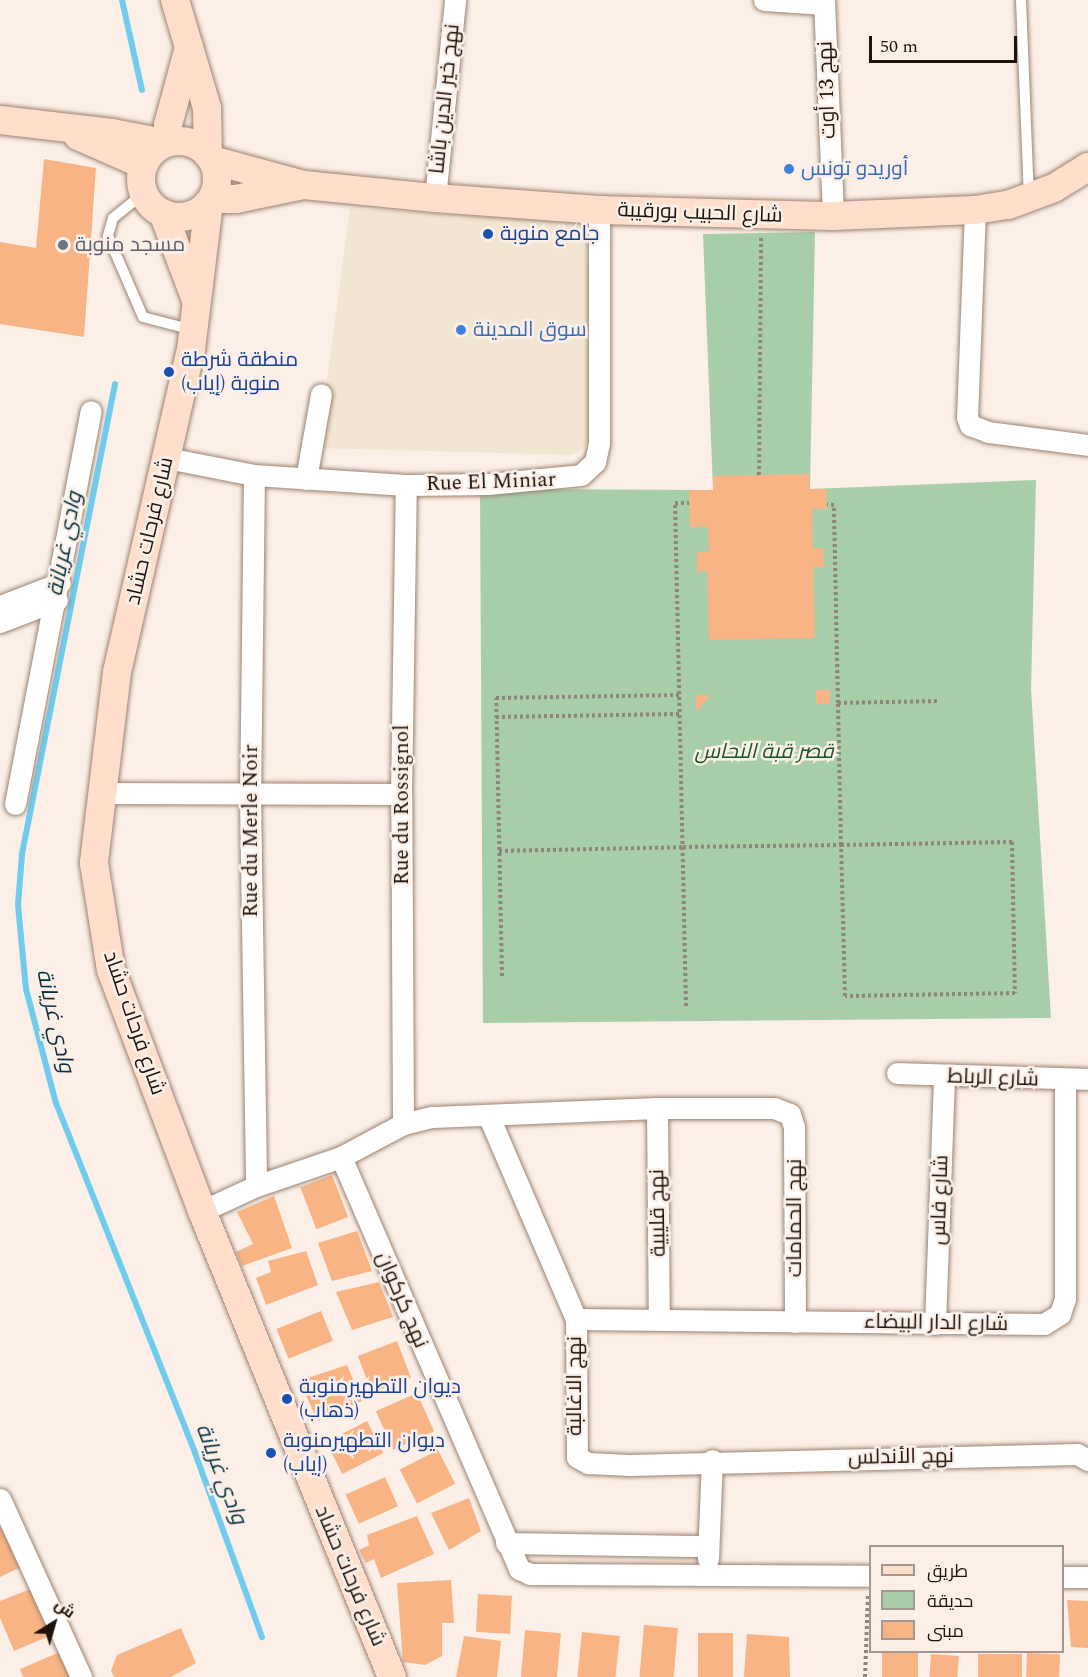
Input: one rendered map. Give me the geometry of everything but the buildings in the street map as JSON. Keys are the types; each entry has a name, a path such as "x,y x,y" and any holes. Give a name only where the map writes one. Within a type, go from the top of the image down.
{"street":[{"path":"144,165 153,203 188,217 210,201 217,180 210,158 207,108 176,0"},
{"name":"نهج خير الدين باشا","path":"435,198 456,0"},
{"path":"764,0 824,2"},
{"name":"نهج 13 أوت","path":"824,2 833,216"},
{"path":"144,165 167,142 168,125 189,47"},
{"path":"0,120 167,142 190,142 210,158"},
{"path":"57,126 144,165"},
{"name":"شارع الحبيب بورقيبة","path":"210,158 304,185 435,198 599,210 833,216 975,210 1029,200 1088,167"},
{"name":"شارع الحبيب بورقيبة","path":"210,201 236,199 304,185"},
{"name":"شارع فرحات حشاد","path":"210,201 193,330 167,458 117,672 94,863 111,970 202,1211 392,1677"},
{"name":"شارع فرحات حشاد","path":"153,203 196,300"},
{"name":"Rue El Miniar","path":"167,458 254,475 406,485 571,479 595,462 599,443 599,210"},
{"path":"975,210 967,417 970,425 988,432 1088,445"},
{"path":"306,479 321,394"},
{"path":"15,804 59,592 91,411"},
{"name":"Rue du Merle Noir","path":"254,475 250,796 256,1186"},
{"name":"Rue du Rossignol","path":"403,1124 401,794 406,485"},
{"path":"0,606 59,592"},
{"path":"0,622 59,592"},
{"path":"102,793 250,796 401,794"},
{"name":"شارع الرباط","path":"897,1073 1065,1081 1088,1079"},
{"name":"شارع فاس","path":"935,1324 944,1076"},
{"name":"شارع الدار البيضاء","path":"576,1319 1044,1324 1060,1314 1065,1299 1065,1081"},
{"path":"202,1211 256,1186 341,1157 403,1124 432,1117 489,1117 657,1108"},
{"name":"نهج الحمامات","path":"657,1108 774,1108 790,1114 795,1126 795,1322"},
{"name":"نهج قليبية","path":"657,1108 659,1319"},
{"name":"نهج الاغالبة","path":"489,1117 576,1319 577,1457 588,1463 629,1465 712,1460"},
{"name":"نهج كركوان","path":"341,1157 519,1569 530,1574 869,1576"},
{"name":"نهج الأندلس","path":"712,1460 1077,1454 1088,1460"},
{"path":"708,1576 712,1460"},
{"path":"0,1499 81,1677"},
{"path":"506,1543 708,1546"},
{"path":"1064,1577 1088,1577"}],"lane":[{"path":"1021,0 1029,200"},
{"path":"153,203 113,218 108,236 143,317 150,322 193,330"}],"path":[{"path":"759,476 761,214"},
{"path":"686,1006 675,503 689,503"},
{"path":"499,851 683,847 841,845 1012,842 1015,993 845,996 841,845 834,505 827,504"},
{"path":"502,976 496,698 680,695"},
{"path":"838,703 937,701"},
{"path":"496,717 680,714"},
{"path":"865,1677 869,1596"}],"shaded area":[{"name":"سوق المدينة","path":"350,208 587,223 591,438 582,449 572,455 318,448"}],"green space":[{"name":"قصر قبة النحاس","path":"815,232 810,489 1036,480 1031,689 1051,1018 483,1023 480,489 713,490 703,234"}],"waterway":[{"name":"وادي غريانة","path":"122,0 142,90"},
{"name":"وادي غريانة","path":"115,384 22,855 18,905 26,989 56,1103 195,1453 262,1637"}],"place":[{"name":"أوريدو تونس","path":"789,169"},
{"name":"جامع منوبة","path":"488,234"},
{"name":"مسجد منوبة","path":"63,245"},
{"name":"سوق المدينة","path":"461,330"},
{"name":"منطقة شرطة منوبة (إياب)","path":"169,372"},
{"name":"ديوان التطهيرمنوبة (ذهاب)","path":"287,1399"},
{"name":"ديوان التطهيرمنوبة (إياب)","path":"271,1453"}]}
